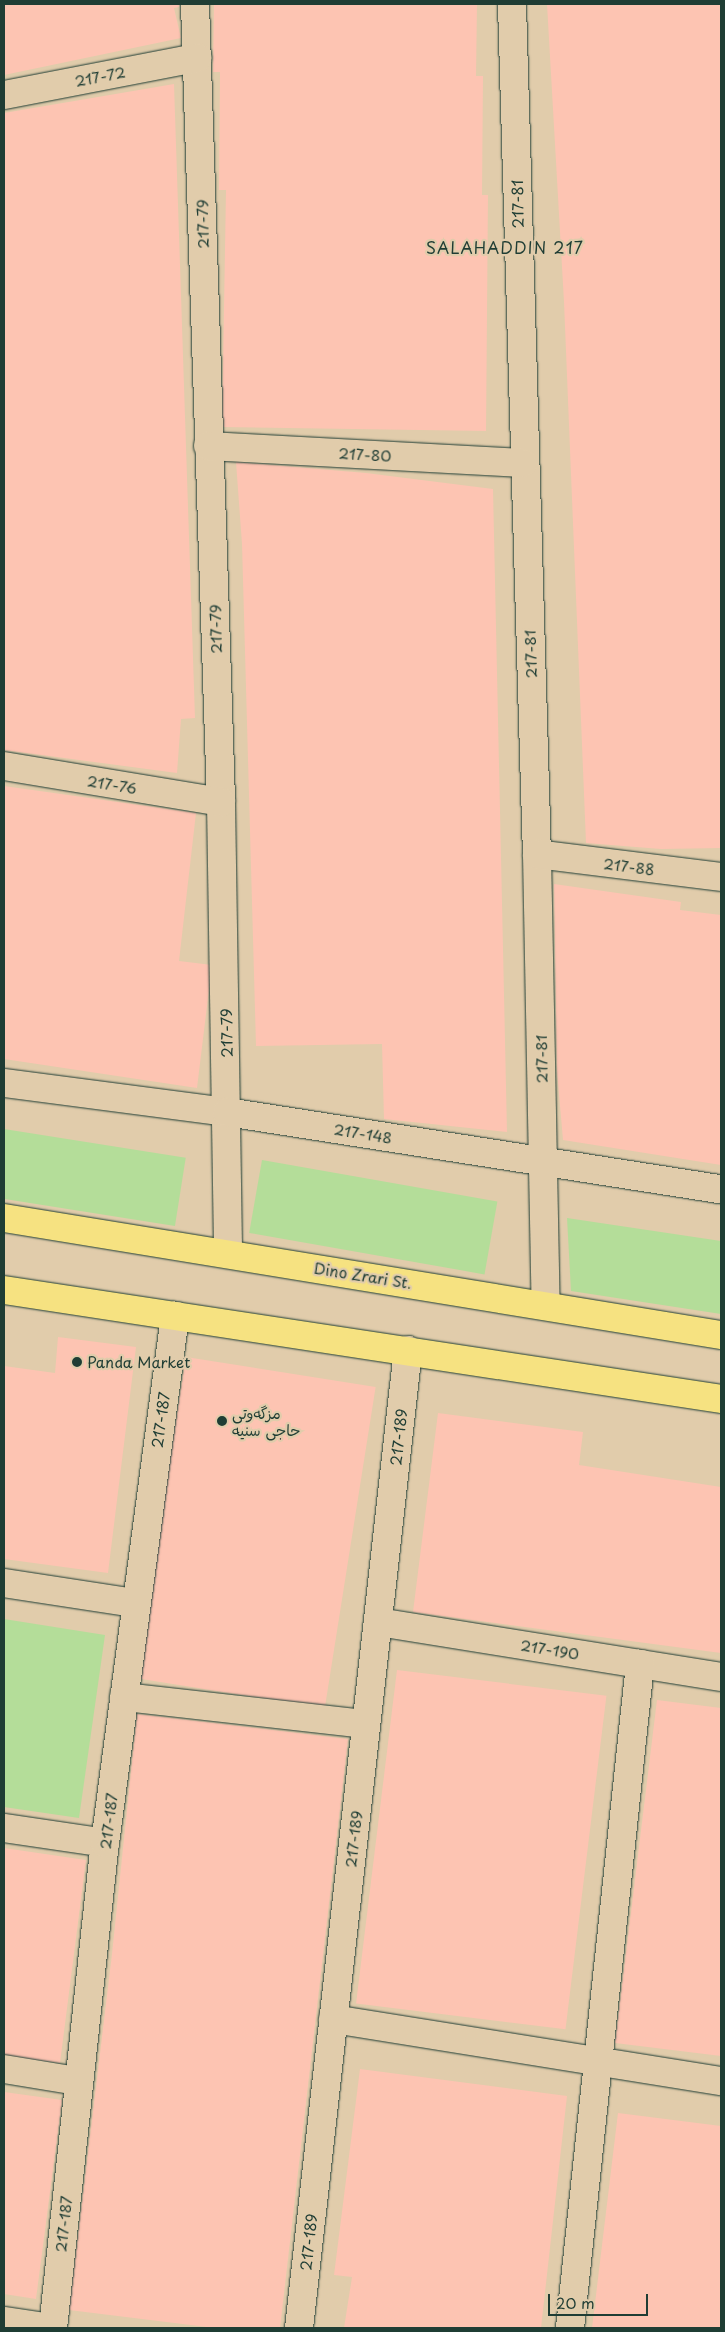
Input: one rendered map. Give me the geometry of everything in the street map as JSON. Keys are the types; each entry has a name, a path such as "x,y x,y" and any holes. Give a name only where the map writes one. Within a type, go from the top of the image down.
{"main road":[{"name":"Dino Zrari St.","path":"4,1218 721,1335"},
{"path":"4,1290 721,1399"}],"street":[{"name":"217-79","path":"195,4 221,802 228,1254"},
{"name":"217-81","path":"512,4 523,463 537,854 546,1305"},
{"name":"217-72","path":"4,95 197,58"},
{"name":"217-80","path":"208,446 523,463"},
{"name":"217-76","path":"4,766 221,802"},
{"name":"217-88","path":"537,854 721,877"},
{"name":"217-148","path":"4,1083 227,1112 721,1189"},
{"name":"217-187","path":"52,2328 78,2080 134,1602 174,1316"},
{"name":"217-189","path":"299,2328 408,1350"},
{"path":"4,1583 134,1602"},
{"name":"217-190","path":"378,1622 721,1677"},
{"path":"570,2328 640,1664"},
{"path":"124,1697 365,1724"},
{"path":"4,1828 105,1843"},
{"path":"333,2019 721,2081"},
{"path":"4,2069 78,2080"},
{"path":"4,2320 52,2328"}],"green space":[{"path":"4,1129 186,1158 175,1226 4,1199"},
{"path":"262,1160 497,1202 485,1274 249,1233"},
{"path":"567,1218 721,1241 721,1314 571,1291"},
{"path":"4,1619 105,1635 79,1818 4,1807"}],"building":[{"path":"4,4 179,4 179,7 174,8 181,38 4,75"},
{"path":"214,4 477,4 476,76 483,76 482,195 488,195 486,431 222,427 226,190 219,190 220,72 213,72"},
{"path":"547,4 721,4 721,848 661,849 586,843 564,302"},
{"path":"174,84 195,718 181,719 177,773 4,750 4,113"},
{"path":"236,462 366,473 493,489 507,1132 384,1119 382,1044 256,1046 242,544"},
{"path":"4,786 196,813 179,961 212,965 197,1088 4,1059"},
{"path":"554,884 681,902 680,910 721,915 721,1165 563,1140 557,1071"},
{"path":"58,1337 136,1347 108,1573 4,1559 4,1366 55,1373"},
{"path":"186,1357 376,1387 325,1708 135,1678"},
{"path":"438,1413 583,1432 579,1465 721,1487 721,1653 413,1612"},
{"path":"397,1670 606,1696 565,2029 356,2003"},
{"path":"657,1700 721,1708 721,2056 615,2043"},
{"path":"137,1714 348,1739 280,2328 215,2328 69,2310 112,1954"},
{"path":"4,1848 86,1860 60,2063 4,2056"},
{"path":"360,2069 567,2096 541,2328 344,2328 352,2277 334,2275"},
{"path":"4,2092 62,2100 36,2299 4,2294"},
{"path":"618,2113 721,2126 721,2328 592,2328"}],"place":[{"name":"Panda Market","path":"77,1362"},
{"name":"مزگەوتی حاجی سنیە","path":"222,1421"}],"district":[{"name":"SALAHADDIN 217","path":"505,247"}]}
